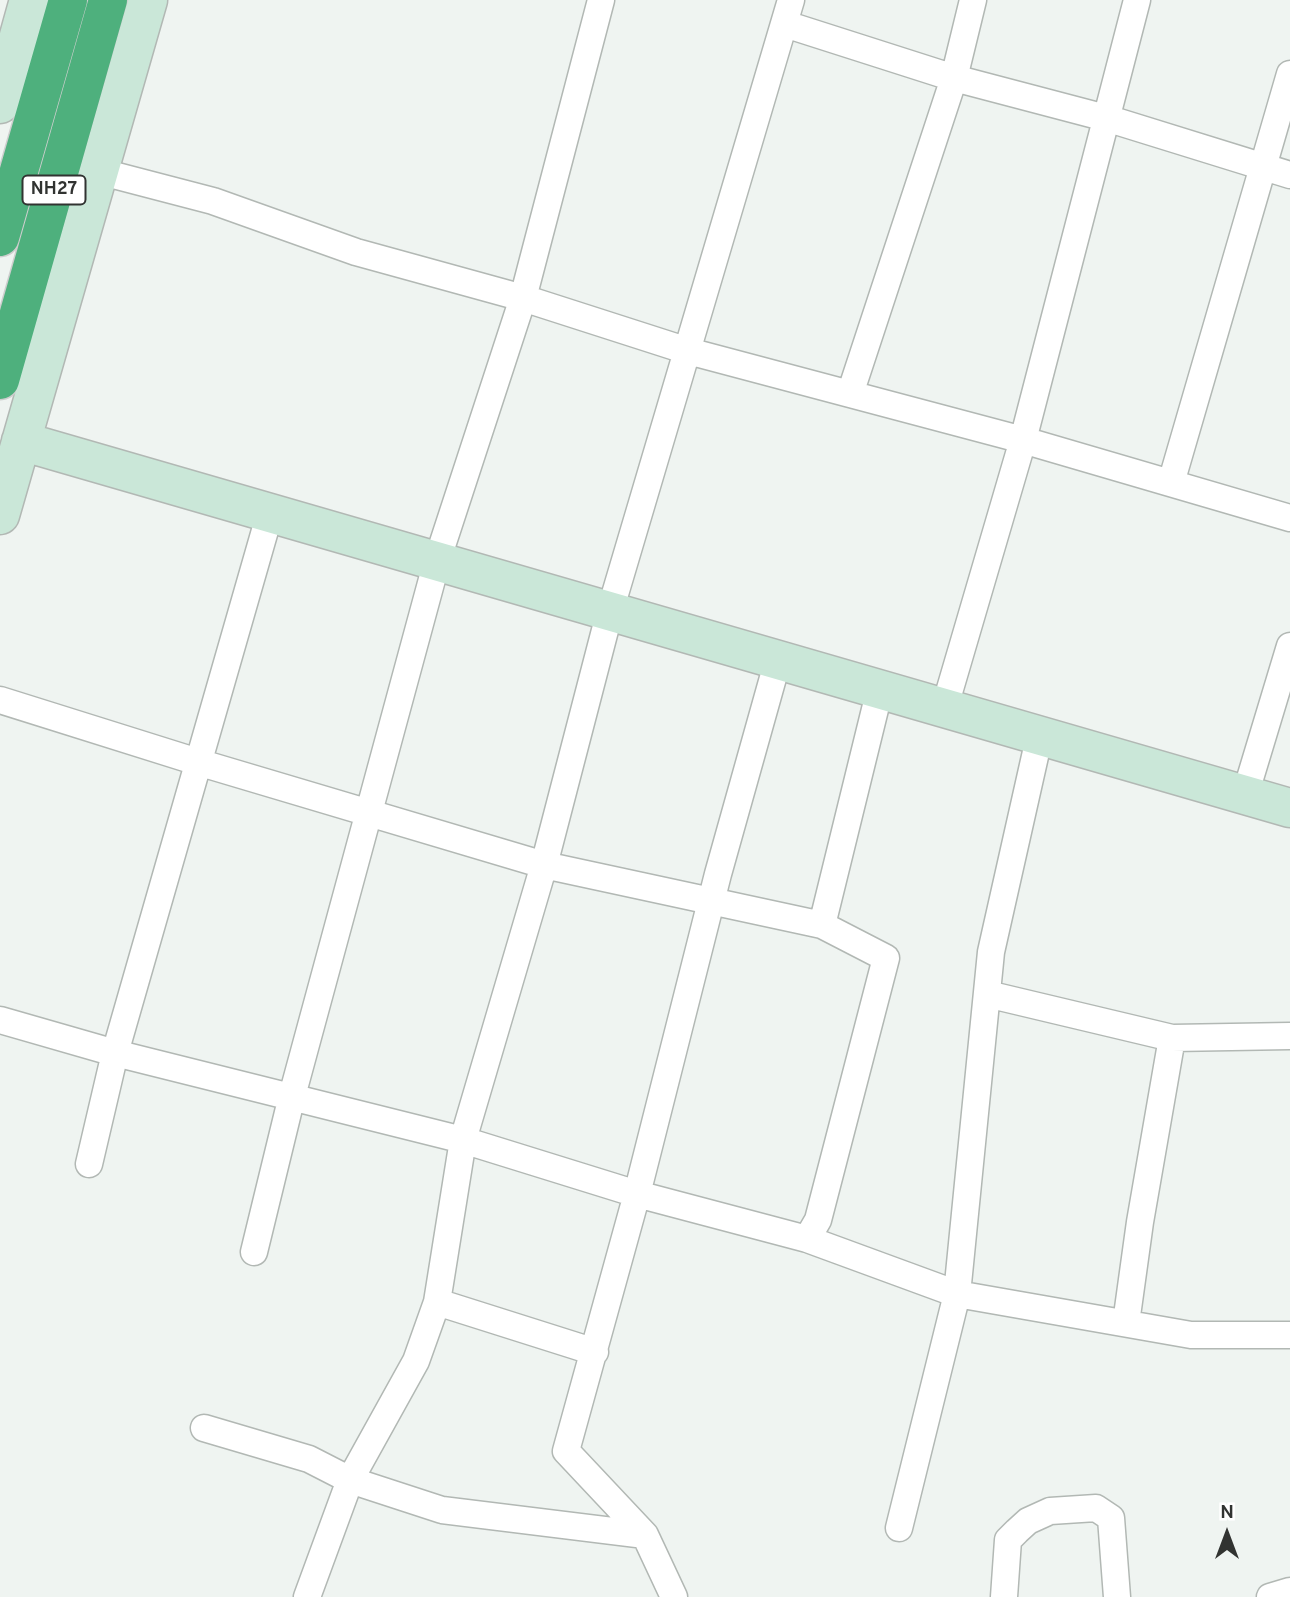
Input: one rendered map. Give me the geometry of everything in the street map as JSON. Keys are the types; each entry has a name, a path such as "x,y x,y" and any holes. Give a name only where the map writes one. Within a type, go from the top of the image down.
{"highway":[{"name":"NH27","path":"0,237 68,0"},
{"name":"NH27","path":"0,380 108,0"}],"street":[{"path":"0,104 29,0"},
{"path":"0,515 148,0"},
{"path":"254,1252 292,1096 437,561 523,298 601,0"},
{"path":"850,394 954,78 973,0"},
{"path":"946,706 1023,440 1136,0"},
{"path":"307,1597 350,1480 416,1362 437,1302 463,1140 544,865 610,611 788,12 954,78 1106,118 1290,175"},
{"path":"1171,483 1290,74"},
{"path":"98,171 213,201 356,252 523,298 688,351 1023,440 1290,518"},
{"path":"21,441 946,706 1290,808"},
{"path":"89,1164 115,1053 201,764 271,513"},
{"path":"1245,794 1290,646"},
{"path":"674,1597 645,1535 566,1451 595,1352 713,902 718,874 778,660"},
{"path":"822,925 880,689"},
{"path":"0,700 201,764 544,865 822,925 886,958 818,1220 807,1240"},
{"path":"899,1528 957,1294 991,952 1040,734"},
{"path":"986,994 1172,1038 1290,1036"},
{"path":"0,1020 115,1053 463,1140 636,1194 807,1240 957,1294 1191,1335 1290,1335"},
{"path":"1126,1323 1140,1222 1172,1038"},
{"path":"437,1302 595,1352"},
{"path":"204,1428 309,1459 350,1480 442,1510 645,1535"},
{"path":"1004,1597 1008,1540 1017,1531 1028,1521 1050,1511 1096,1508 1111,1518 1117,1597"},
{"path":"1270,1597 1290,1591"}]}
